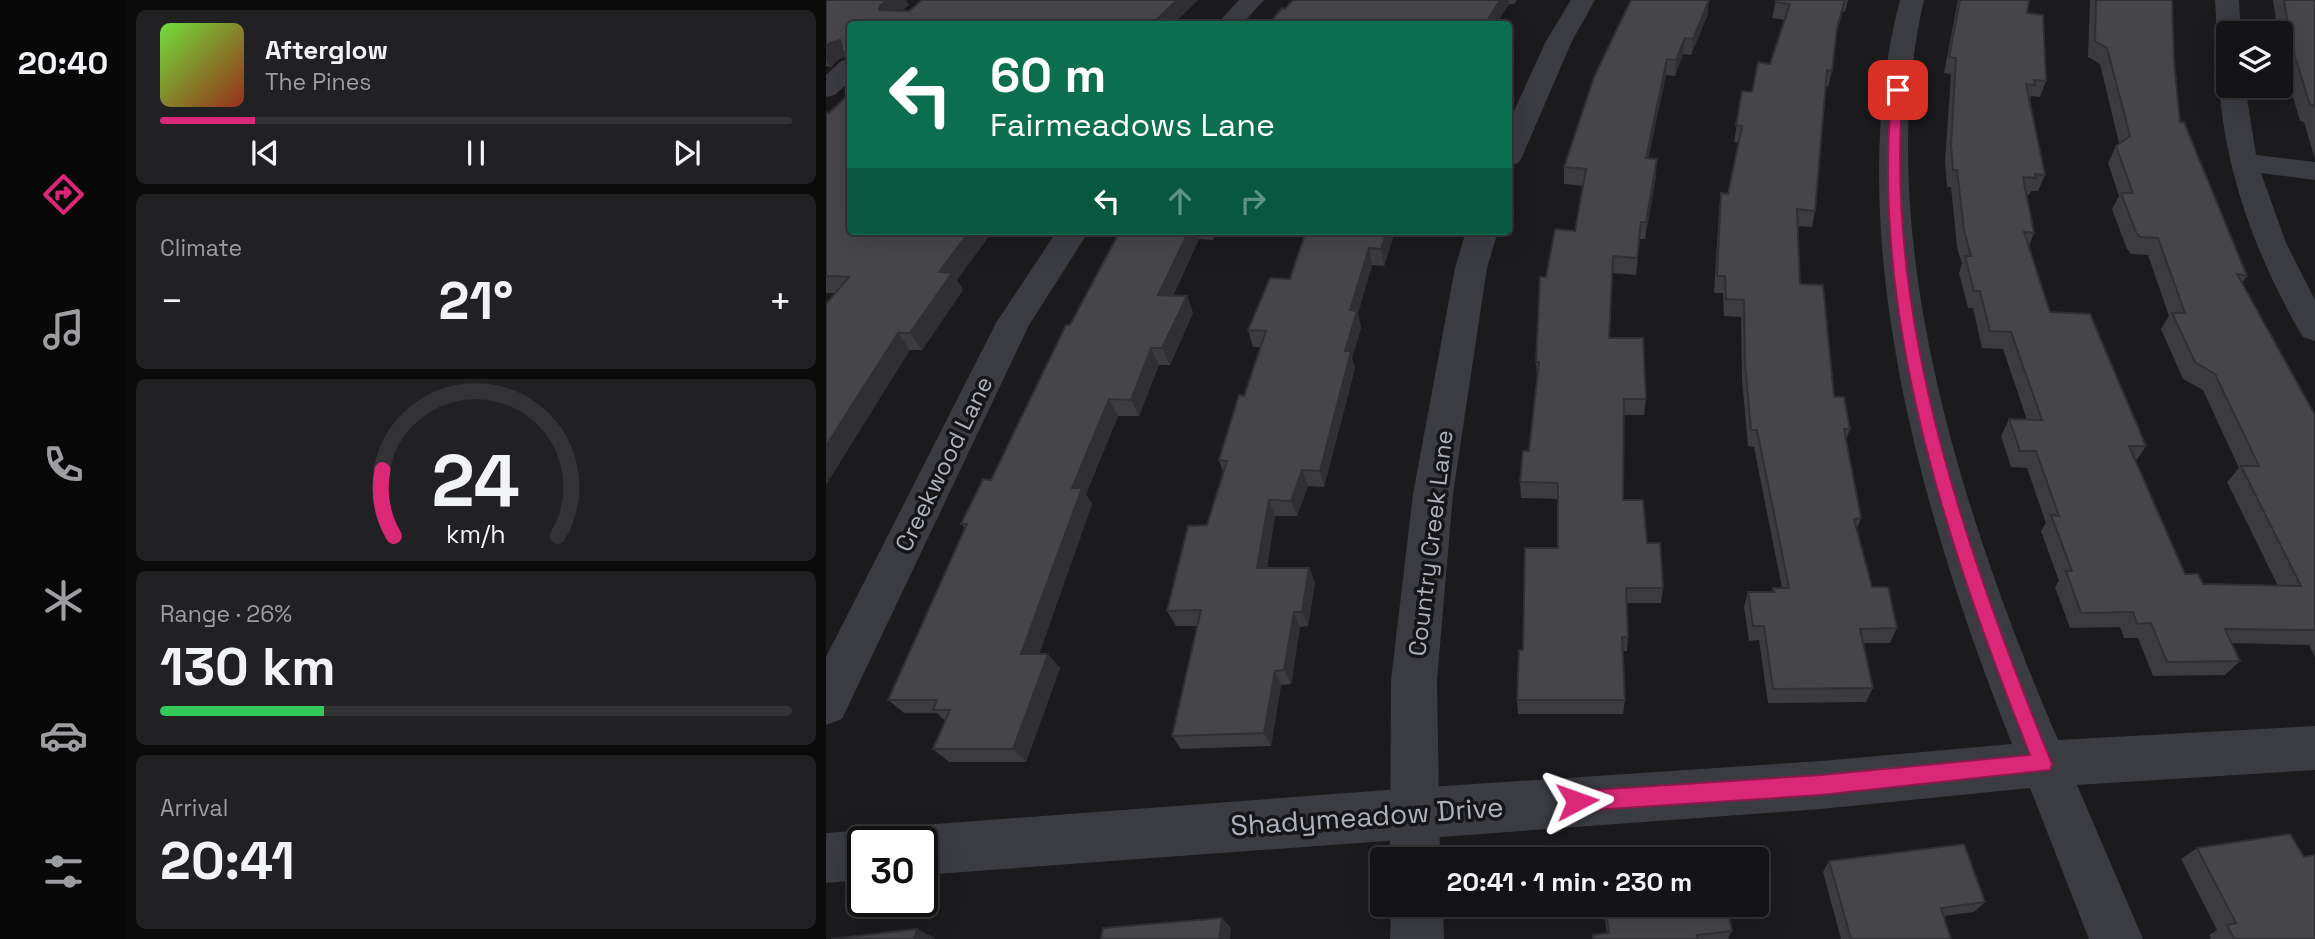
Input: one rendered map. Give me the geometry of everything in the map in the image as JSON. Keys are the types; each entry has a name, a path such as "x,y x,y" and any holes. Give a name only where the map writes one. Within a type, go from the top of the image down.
{"street":[{"path":"1232,21 1252,0"},
{"path":"1512,148 1559,41 1583,0"},
{"path":"1912,0 1903,36 1893,143 1895,200 1907,316 1939,472 2001,660 2116,939"},
{"path":"2227,0 2228,21"},
{"path":"826,89 847,70"},
{"path":"2234,98 2252,196 2271,245 2315,329"},
{"path":"2244,162 2315,171"},
{"name":"Creekwood Lane","path":"826,704 1013,323 1070,235"},
{"name":"Country Creek Lane","path":"1415,847 1414,680 1433,494 1471,268 1481,235"},
{"name":"Shadymeadow Drive","path":"938,849 1414,812 1821,785 2043,764 2315,748"},
{"path":"826,858 847,856"},
{"path":"1416,917 1417,939"}],"building":[{"path":"826,0 887,0 879,10 909,11 922,0 1177,0 1155,21 847,21 847,53 843,52 840,40 826,46"},
{"path":"1293,0 1500,0 1487,21 1271,21 1282,8 1285,9"},
{"path":"1631,0 1709,0 1693,39 1685,38 1676,60 1667,59 1646,158 1657,159 1646,222 1641,222 1637,258 1613,256 1609,338 1643,338 1646,399 1624,399 1623,500 1643,500 1647,543 1660,543 1663,588 1626,588 1628,637 1622,637 1625,700 1517,700 1519,650 1523,650 1525,548 1558,548 1558,483 1520,482 1523,451 1529,451 1539,362 1536,362 1540,277 1546,277 1555,229 1575,231 1586,169 1564,167 1594,77"},
{"path":"1845,0 1837,28 1832,71 1827,70 1815,211 1797,209 1800,284 1823,285 1834,397 1844,397 1850,429 1844,429 1861,518 1854,519 1872,587 1888,587 1897,628 1860,629 1873,688 1773,689 1764,626 1753,626 1748,592 1774,592 1773,588 1789,588 1757,430 1751,430 1745,363 1744,300 1726,299 1725,276 1717,276 1721,193 1728,194 1742,126 1736,125 1742,91 1752,92 1758,62 1770,64 1790,4 1775,2"},
{"path":"1960,0 2029,0 2027,13 2043,15 2046,81 2034,80 2035,85 2026,84 2045,175 2035,174 2036,178 2023,177 2034,233 2024,232 2050,312 2090,314 2146,446 2129,446 2185,574 2198,574 2203,584 2301,586 2241,466 2259,466 2215,374 2195,362 2172,313 2185,313 2158,238 2140,237 2121,193 2133,193 2116,146 2130,136 2107,48 2095,41 2096,0 2172,0 2180,122 2184,122 2247,276 2237,274 2315,415 2315,630 2225,629 2240,661 2167,662 2151,623 2137,624 2133,612 2081,613 2066,571 2072,571 2051,515 2059,516 2036,451 2020,451 2009,419 2042,420 2011,332 1990,331 1980,291 1974,291 1965,256 1971,256 1964,230 1957,170 1953,170 1951,145 1956,58 1949,57"},
{"path":"2284,0 2315,0 2315,108 2310,105 2293,50 2293,21 2287,21"},
{"path":"847,96 847,235 967,235 939,272 952,273 910,333 898,333 826,446 826,304 849,277 826,276 826,112 829,113"},
{"path":"1118,235 1187,235 1158,295 1187,296 1162,348 1151,348 1131,400 1109,399 1072,488 1082,488 1021,654 1048,654 1013,749 933,749 950,710 933,710 937,700 888,700 967,524 961,524 983,479 991,480 1066,325 1070,325"},
{"path":"1305,235 1386,235 1381,249 1369,248 1350,310 1357,311 1345,351 1351,351 1320,471 1302,470 1291,501 1269,500 1257,568 1309,568 1302,612 1294,612 1284,670 1275,671 1264,733 1172,736 1201,610 1167,611 1188,526 1207,525 1227,461 1219,460 1239,395 1244,396 1266,331 1248,330 1270,278 1290,279"},
{"path":"2290,834 2304,857 2315,855 2315,939 2234,939 2227,925 2236,923 2197,848"},
{"path":"1964,844 1985,902 1941,908 1951,939 1851,939 1829,861"},
{"path":"1607,917 1729,917 1732,931 1697,935 1698,939 1593,939 1593,935 1609,933"},
{"path":"1222,918 1219,939 1101,939 1103,928"},
{"path":"917,929 914,939 831,939"}],"route":[{"path":"1577,801 1821,785 2043,764 2001,660 1939,472 1907,316 1895,200 1893,143 1898,90"}]}
